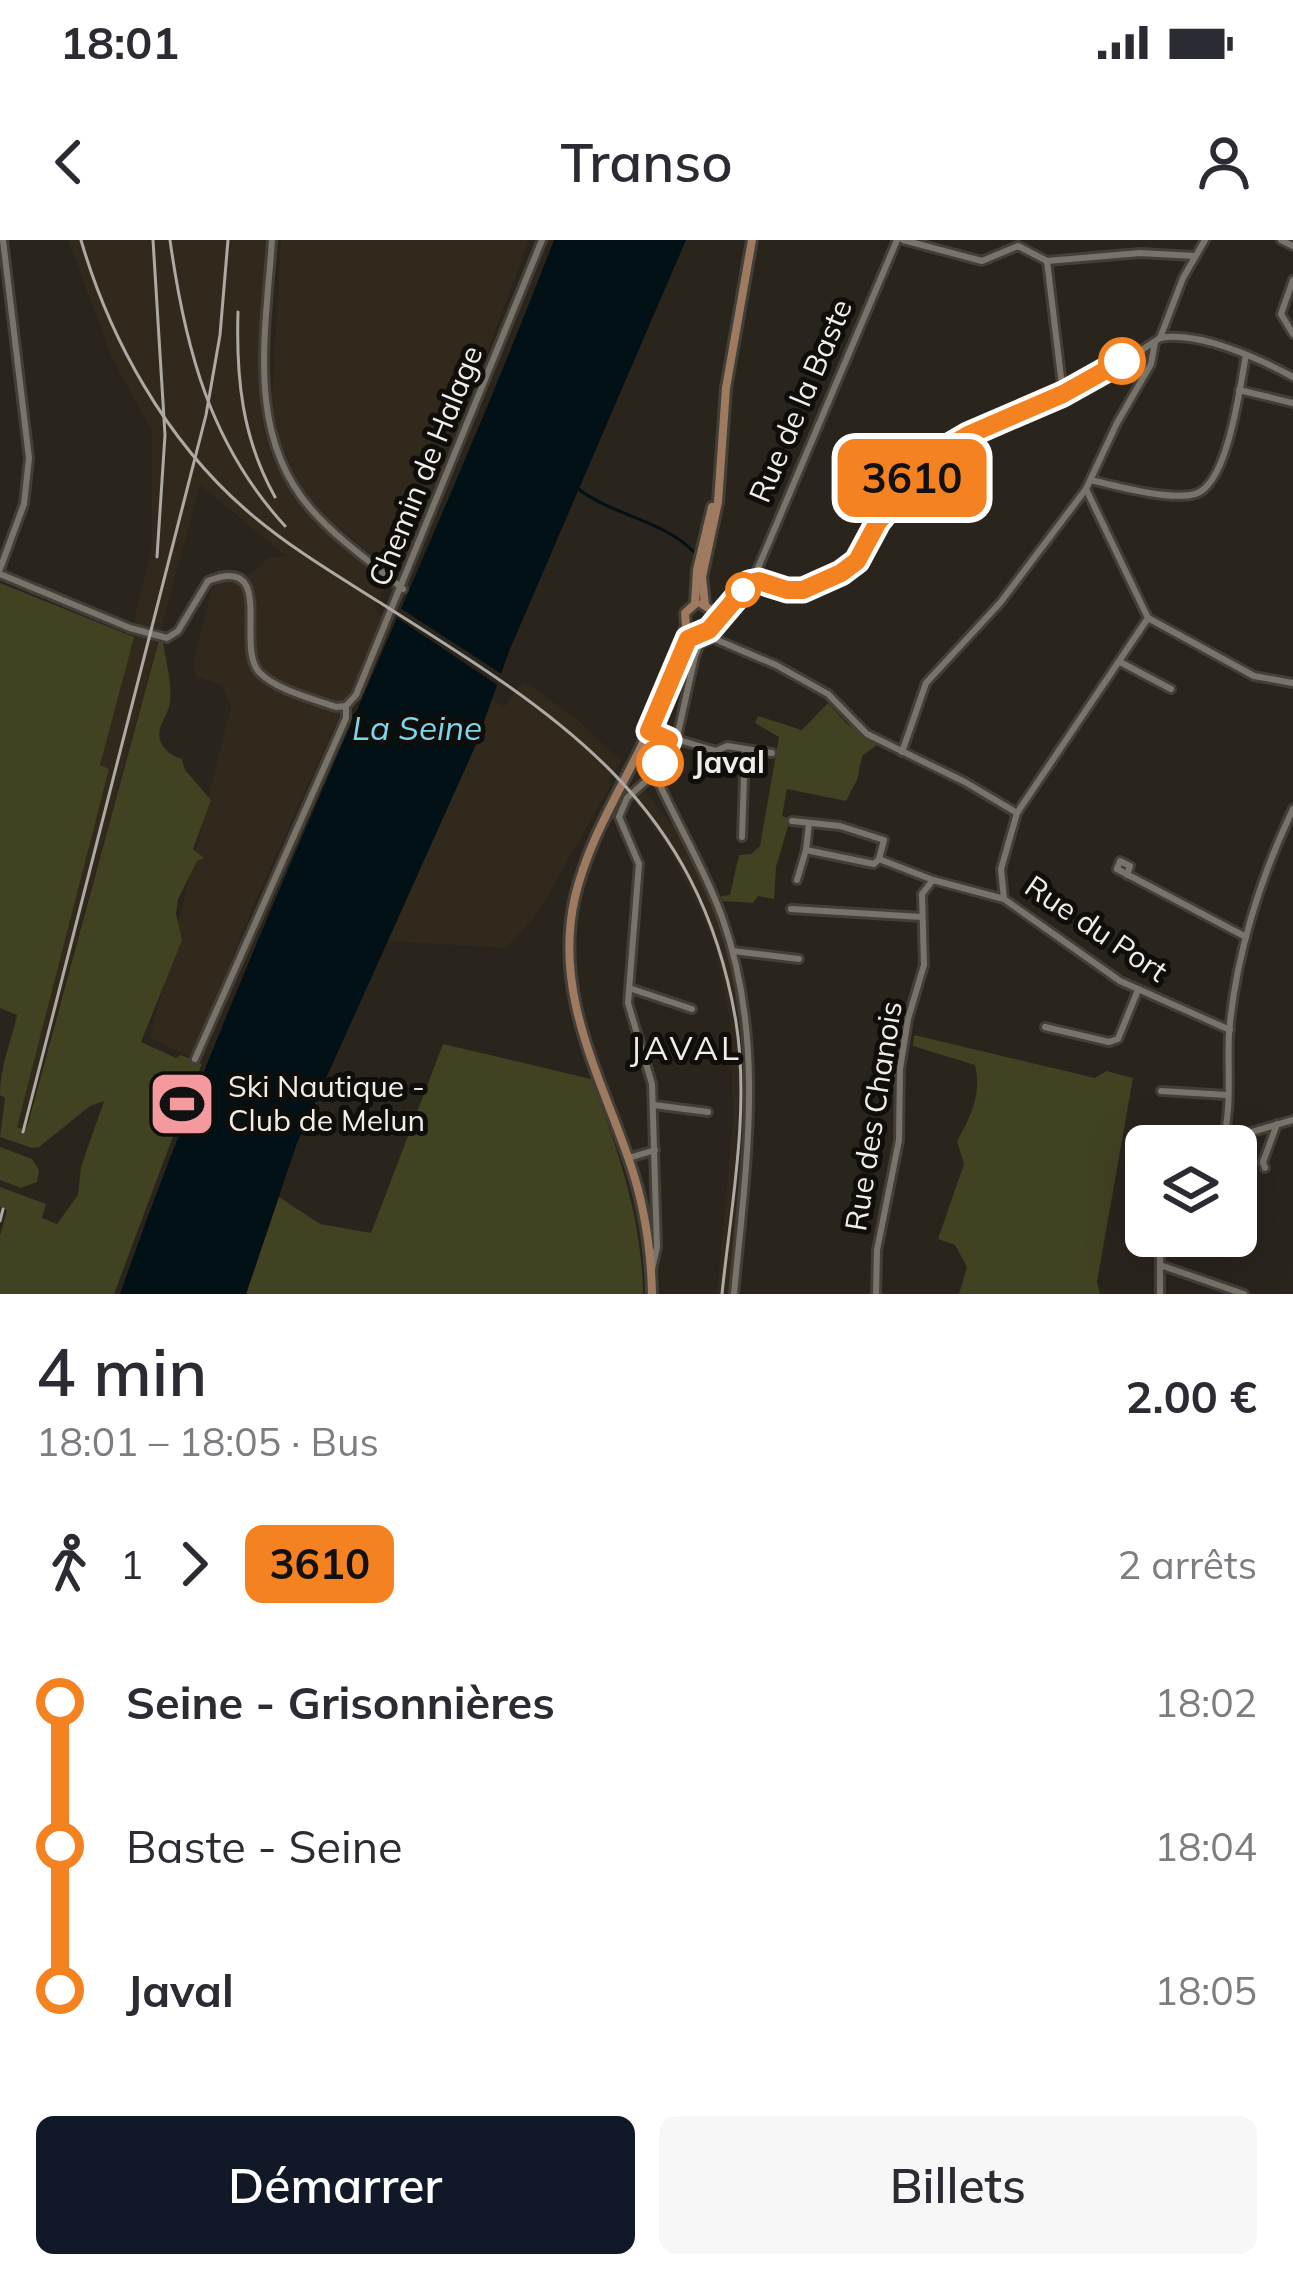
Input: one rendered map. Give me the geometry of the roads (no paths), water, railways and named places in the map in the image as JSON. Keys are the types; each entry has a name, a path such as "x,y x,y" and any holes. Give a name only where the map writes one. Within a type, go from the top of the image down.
{"main road":[{"path":"652,1294 634,1174 579,1025 569,941 584,867 688,639 699,633 707,613 697,570 752,240"},
{"path":"662,703 686,626 685,613 707,613"},
{"path":"686,626 699,633"}],"street":[{"path":"3,240 29,458 24,504 0,572 164,638 178,631 208,581 235,579 253,595 249,646 255,668 278,684 336,707 346,706"},
{"path":"272,240 263,379 268,422 280,459 311,509 403,589"},
{"name":"Chemin de Halage","path":"195,1059 346,718 346,706 356,695 403,589 542,240"},
{"path":"900,240 982,261 993,260 1018,243 1047,261 1140,254 1196,256"},
{"name":"Rue de la Baste","path":"752,582 821,426 850,346 900,240"},
{"path":"902,752 926,683 1000,603 1086,489 1151,364 1157,340 1205,240"},
{"path":"1281,240 1293,246"},
{"path":"1047,261 1063,394"},
{"path":"1293,282 1281,314 1293,334"},
{"path":"717,638 707,613 724,609 752,582 787,590 813,587 857,561 896,498 921,466 943,448 1063,394 1157,340 1203,343 1293,376"},
{"path":"1091,479 1191,496 1202,492 1218,473 1224,456 1246,356"},
{"path":"1238,390 1293,403"},
{"path":"1086,489 1148,618 1254,676 1293,683"},
{"name":"Rue du Port","path":"1148,618 1017,813 1001,869 1004,899 1138,990 1230,1030"},
{"path":"699,633 828,694 866,734 1017,813"},
{"path":"652,1272 657,1247 654,1105 628,1005 639,864 620,812 627,798 671,756 697,649 704,641 717,638"},
{"path":"1120,662 1172,689"},
{"path":"649,731 716,751 727,746 772,753"},
{"path":"742,837 746,749"},
{"path":"655,774 712,890 733,951 749,1031 750,1115 734,1294"},
{"path":"1224,1125 1230,1030 1246,937 1293,809"},
{"path":"792,821 840,826 884,840 874,864 806,850"},
{"path":"797,880 808,823"},
{"path":"879,859 1004,899"},
{"path":"1127,875 1246,937"},
{"name":"Rue des Chanois","path":"876,1294 877,1250 899,1140 899,1069 924,965 922,894 933,880"},
{"path":"791,909 922,917"},
{"path":"733,951 800,959"},
{"path":"632,988 692,1009"},
{"path":"1045,1028 1109,1042 1118,1039 1138,990"},
{"path":"1161,1091 1227,1095"},
{"path":"654,1105 708,1112"},
{"path":"1257,1131 1293,1120"},
{"path":"1265,1168 1276,1124"},
{"path":"628,1158 655,1150"},
{"path":"634,1174 656,1174"},
{"path":"1160,1257 1160,1294"},
{"path":"1160,1265 1244,1294"}],"water":[{"name":"La Seine","path":"554,240 686,240 510,649 474,749 297,1143 246,1294 120,1294 222,1028"}],"waterway":[{"path":"576,487 667,532 694,552"}],"railway":[{"path":"81,240 108,315 144,386 216,482 293,547 444,643 560,725 610,770 653,820 690,878 717,944 740,1055 738,1158 722,1294"},
{"path":"153,240 165,435 157,557"},
{"path":"170,240 184,319 205,393 237,462 285,526"},
{"path":"23,1132 206,415 220,335 228,240"},
{"path":"238,312 243,407 255,452 275,497"},
{"path":"0,1221 3,1209"}],"place":[{"name":"Javal","path":"660,763"},
{"name":"Ski Nautique - Club de Melun","path":"182,1104"}],"district":[{"name":"JAVAL","path":"686,1048"}]}
